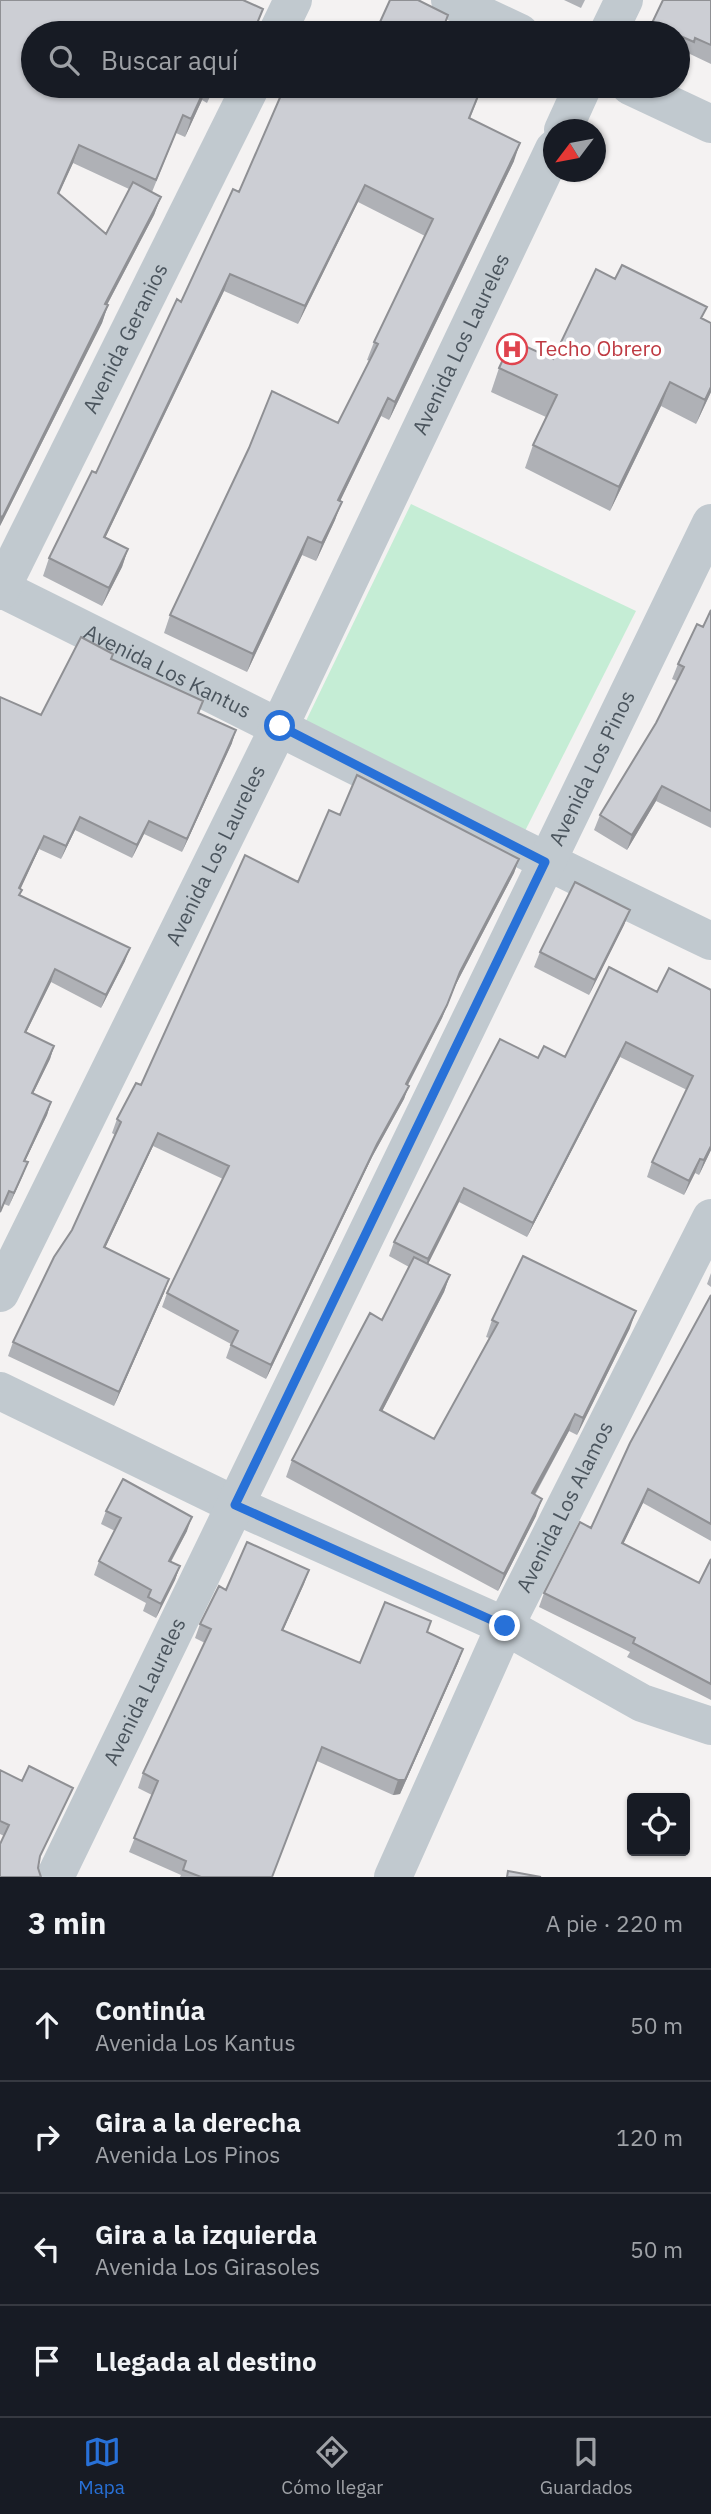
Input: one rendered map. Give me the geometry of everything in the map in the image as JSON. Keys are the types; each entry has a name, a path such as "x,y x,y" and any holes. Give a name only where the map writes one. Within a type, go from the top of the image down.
{"street":[{"path":"283,21 293,0"},
{"path":"450,0 495,21"},
{"path":"614,21 624,0"},
{"name":"Avenida Geranios","path":"0,589 245,98"},
{"path":"568,119 578,98"},
{"path":"656,98 711,124"},
{"name":"Avenida Los Laureles","path":"0,1293 280,726 543,172"},
{"name":"Avenida Los Pinos","path":"235,1505 711,523"},
{"name":"Avenida Los Kantus","path":"0,589 280,726 545,862 711,941"},
{"name":"Avenida Los Alamos","path":"393,1877 505,1626 711,1218"},
{"path":"0,1391 235,1505 505,1626 642,1703 711,1726"},
{"name":"Avenida Laureles","path":"55,1877 235,1505"}],"green space":[{"path":"411,504 636,611 525,831 305,723"}],"building":[{"path":"0,0 243,0 263,9 258,21 21,21 21,98 201,98 191,119 183,115 156,180 79,145 58,193 106,234 133,182 161,197 105,304 108,305 3,516 0,517"},
{"path":"390,0 418,0 448,15 446,21 380,21"},
{"path":"663,0 711,0 711,45 695,38 694,42 690,40 690,21 653,21"},
{"path":"280,98 477,98 469,118 520,143 395,402 388,398 338,500 342,502 322,543 308,537 253,654 170,615 249,448 272,391 338,423 378,344 374,342 433,219 365,185 305,306 230,274 104,537 128,549 109,588 49,558 92,471 96,473 177,299 181,302 233,189 239,192"},
{"path":"622,265 707,307 701,318 711,323 711,387 705,400 670,382 619,487 533,445 557,395 499,368 512,340 553,359 596,269 615,279"},
{"path":"711,610 711,811 662,786 632,835 600,815 656,723 684,667 678,664 697,624 703,627"},
{"path":"81,637 113,654 111,659 203,701 198,713 236,730 187,839 149,821 137,845 80,817 66,846 44,836 19,888 22,890 19,895 130,948 106,995 55,969 25,1032 54,1046 32,1093 51,1102 24,1161 28,1162 14,1193 9,1191 0,1212 0,697 41,715"},
{"path":"357,775 519,859 460,972 447,1005 406,1084 409,1086 377,1144 271,1365 231,1345 238,1331 167,1293 229,1166 158,1133 104,1247 169,1279 119,1392 13,1342 54,1257 72,1230 121,1122 117,1119 136,1083 141,1085 245,855 298,882 329,810 340,815"},
{"path":"575,882 630,910 595,980 540,952"},
{"path":"609,967 657,992 669,968 711,990 711,1146 704,1160 700,1159 689,1181 652,1162 693,1076 626,1042 533,1223 464,1188 428,1259 394,1242 500,1039 538,1058 544,1046 565,1057"},
{"path":"523,1256 636,1311 583,1418 575,1414 532,1493 542,1499 504,1574 292,1460 370,1313 382,1320 414,1257 450,1275 380,1410 434,1439 498,1323 492,1320"},
{"path":"711,1295 711,1524 648,1489 622,1543 699,1583 711,1559 711,1684 633,1643 635,1638 544,1593 580,1522 591,1528 630,1443"},
{"path":"123,1479 192,1517 169,1561 180,1566 161,1604 148,1597 151,1590 99,1561 121,1518 106,1511"},
{"path":"247,1542 309,1570 282,1630 360,1663 385,1602 431,1621 427,1632 463,1649 405,1780 398,1780 322,1747 272,1877 201,1877 183,1870 186,1861 134,1838 158,1781 143,1773 211,1629 200,1624 219,1586 226,1590"},
{"path":"29,1766 73,1788 40,1856 38,1868 41,1877 0,1877 0,1844 9,1825 0,1821 0,1770 22,1781"},
{"path":"508,1871 541,1877 507,1877"}],"place":[{"name":"Techo Obrero","path":"512,349"}],"route":[{"path":"280,726 545,862 235,1505 505,1626"}]}
